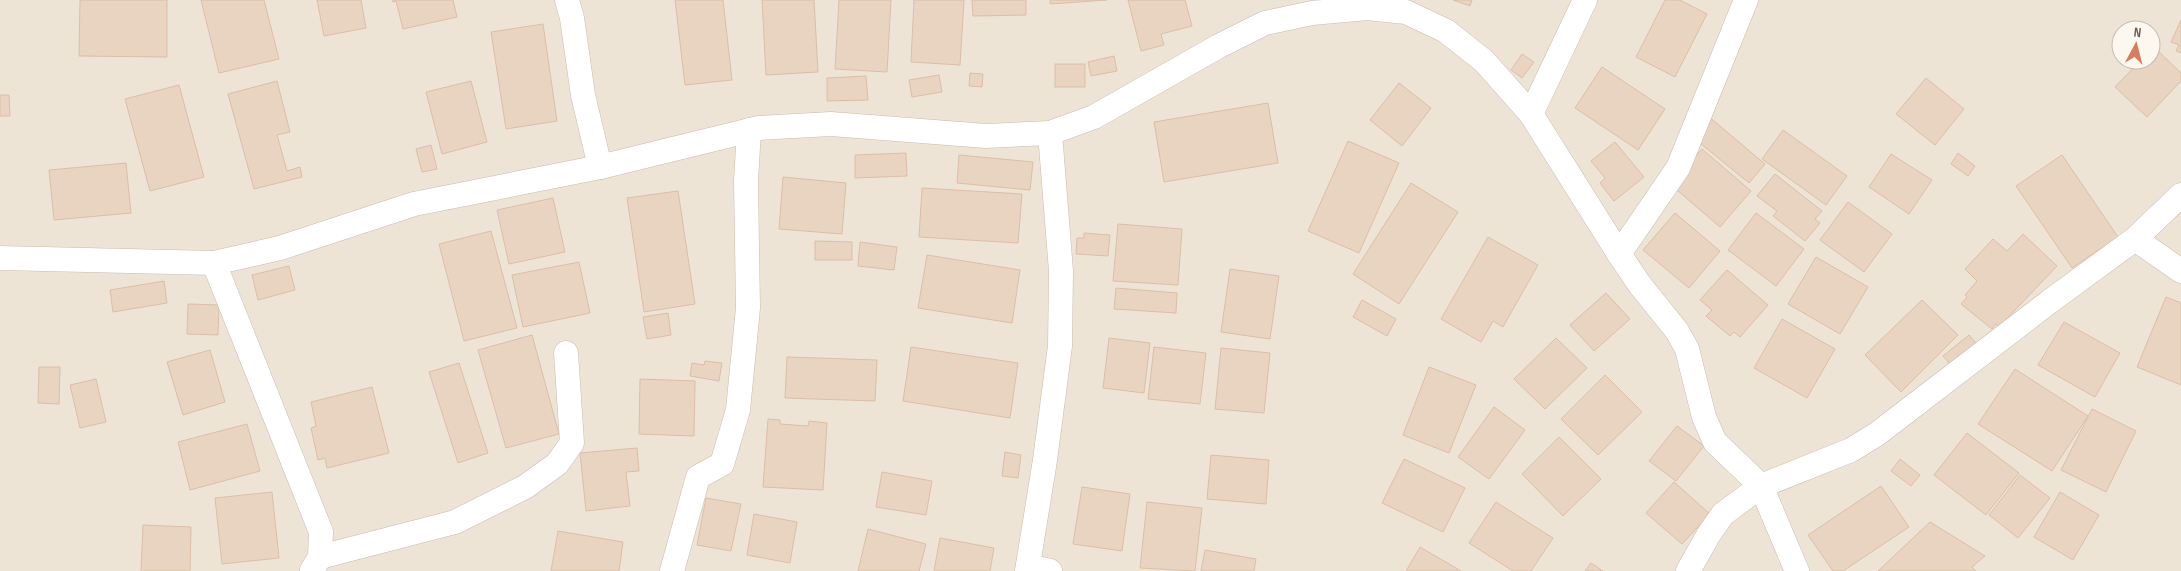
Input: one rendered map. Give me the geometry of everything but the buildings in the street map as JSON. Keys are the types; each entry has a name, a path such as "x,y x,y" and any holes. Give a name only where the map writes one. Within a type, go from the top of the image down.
{"street":[{"path":"567,0 572,18 583,95 600,167"},
{"path":"1531,114 1585,0"},
{"path":"1619,254 1678,168 1746,0"},
{"path":"0,258 214,263 280,248 414,204 600,167 749,130 831,124 986,136 1050,133 1094,117 1220,46 1265,23 1312,13 1406,6 1446,31 1484,61 1531,114 1619,254 1677,331 1687,349 1704,417 1715,442 1761,486 1797,571"},
{"path":"672,571 698,477 722,464 738,410 748,308 746,181 749,130"},
{"path":"1035,569 1060,346 1061,271 1050,133"},
{"path":"1688,571 1723,514 1761,486 1852,450 1878,434 2049,302 2135,239 2181,195"},
{"path":"2135,239 2181,271"},
{"path":"214,263 321,532 316,564 454,522 525,487 557,464 572,443 566,353"}],"shaded area":[{"path":"0,0 2181,0 2181,571 0,571"}]}
